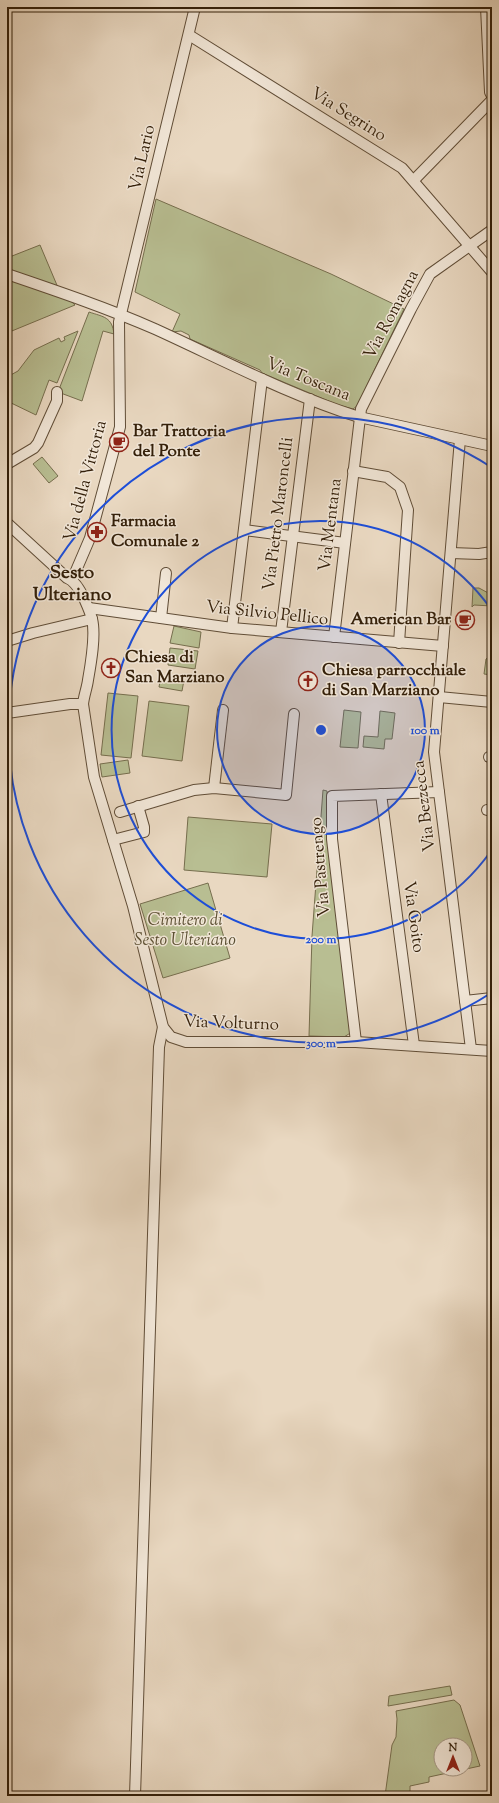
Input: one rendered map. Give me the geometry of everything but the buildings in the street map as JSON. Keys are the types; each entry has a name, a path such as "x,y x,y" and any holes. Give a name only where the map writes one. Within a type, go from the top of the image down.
{"street":[{"name":"Via Lario","path":"122,315 195,7"},
{"path":"486,7 490,92 492,96"},
{"name":"Via Segrino","path":"189,35 402,168 414,180 469,247 492,272"},
{"path":"414,180 492,100"},
{"name":"Via Romagna","path":"359,417 361,409 430,274 492,230"},
{"name":"Via Toscana","path":"7,274 122,315 262,380 310,400 359,417 460,439 490,443"},
{"name":"Via della Vittoria","path":"72,580 90,538 120,427 119,322 122,315"},
{"path":"232,628 262,380"},
{"path":"7,464 34,448 38,443 57,401 57,392"},
{"name":"Via Pietro Maroncelli","path":"281,632 310,400"},
{"name":"Via Mentana","path":"334,637 359,417"},
{"name":"Via Bezzecca","path":"460,439 434,752 471,1049"},
{"path":"353,471 387,476 400,486 408,510 399,642"},
{"path":"8,527 67,578 72,580"},
{"path":"244,530 345,543"},
{"path":"451,553 479,554 492,552"},
{"path":"161,618 166,574"},
{"name":"Via Volturno","path":"72,580 81,593 92,619 92,649 88,681 84,695 84,704 94,777 133,906 163,1027 171,1037 186,1042 356,1042 492,1051"},
{"name":"Via Silvio Pellico","path":"88,608 232,628 443,646"},
{"path":"7,641 33,633 92,619"},
{"path":"439,697 492,702"},
{"path":"7,713 70,704 84,704"},
{"path":"214,788 223,710"},
{"path":"120,812 194,790 214,788 286,795 294,714"},
{"name":"Via Pastrengo","path":"356,1042 332,839 332,796 439,792"},
{"name":"Via Goito","path":"381,794 414,1045"},
{"path":"113,840 144,832 138,806"},
{"path":"465,1001 492,998"},
{"path":"135,1796 159,1047 163,1027"}],"green space":[{"path":"156,199 331,274 404,309 357,406 353,409 338,405 262,373 260,370 190,339 189,335 181,331 172,332 180,314 135,292"},
{"path":"40,245 59,290 75,305 7,333 7,258"},
{"path":"89,312 106,318 113,328 114,334 103,331 82,401 58,392"},
{"path":"78,331 57,383 49,380 36,415 7,401 7,377 18,371 34,350 59,338 61,342 65,340 64,337"},
{"path":"42,457 58,476 49,483 33,464"},
{"path":"473,588 479,588 492,595 492,606 474,605 472,607"},
{"path":"174,626 201,632 199,648 170,643"},
{"path":"170,648 198,651 195,669 168,665"},
{"path":"492,655 492,675 484,674 486,659"},
{"path":"161,676 184,680 182,691 159,687"},
{"path":"108,693 138,696 131,758 101,755"},
{"path":"149,701 189,706 182,761 142,756"},
{"path":"344,710 361,712 358,748 340,747"},
{"path":"380,711 395,713 392,739 385,739 384,749 363,747 364,736 378,737"},
{"path":"128,760 130,773 102,777 100,764"},
{"path":"323,790 327,791 327,837 352,1032 344,1037 309,1036 312,936"},
{"path":"188,817 272,824 267,877 184,870"},
{"name":"Cimitero di Sesto Ulteriano","path":"208,883 230,958 163,978 140,904"},
{"path":"450,1686 452,1695 388,1706 389,1696"},
{"path":"454,1700 460,1705 470,1737 433,1737 433,1776 429,1777 429,1782 410,1786 410,1792 385,1796 392,1745 396,1737 396,1711"},
{"path":"473,1745 480,1766 473,1768"}],"place":[{"name":"Bar Trattoria del Ponte","path":"119,442"},
{"name":"Farmacia Comunale 2","path":"97,532"},
{"name":"American Bar","path":"465,620"},
{"name":"Chiesa di San Marziano","path":"111,668"},
{"name":"Chiesa parrocchiale di San Marziano","path":"308,681"}],"district":[{"name":"Sesto Ulteriano","path":"72,584"}]}
